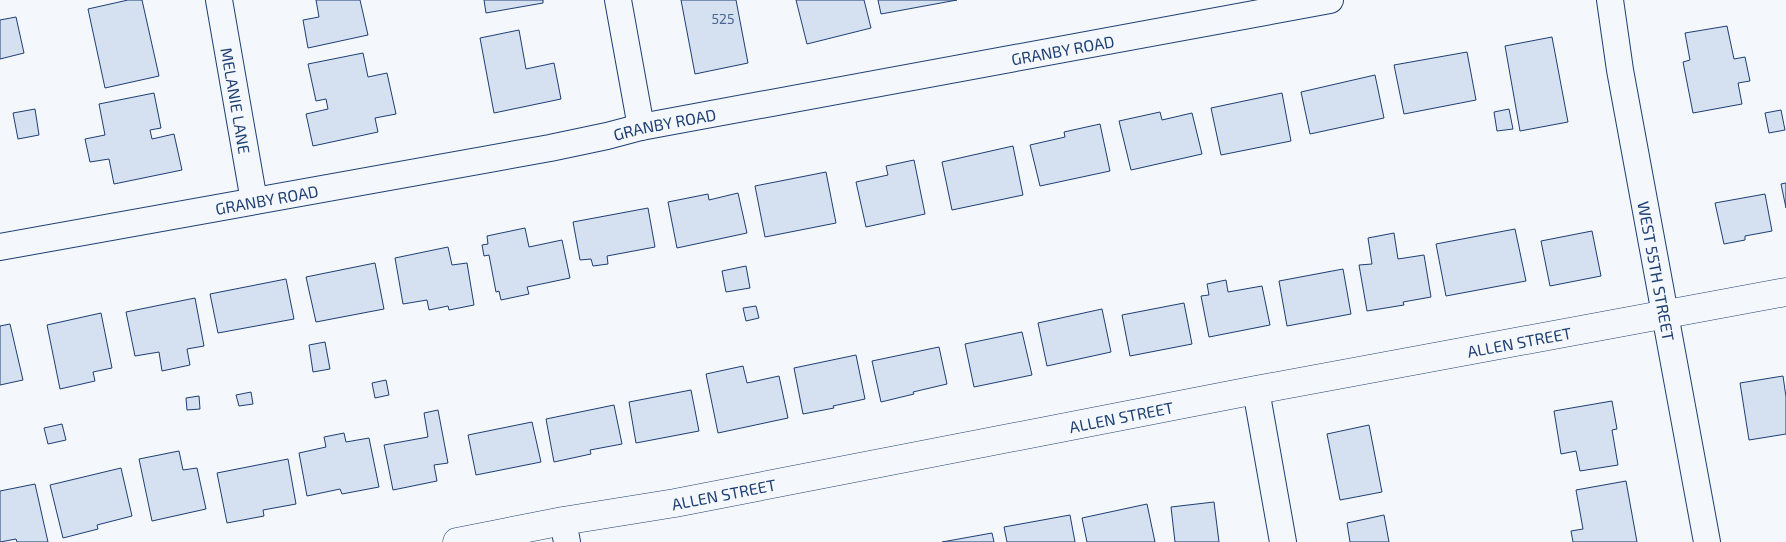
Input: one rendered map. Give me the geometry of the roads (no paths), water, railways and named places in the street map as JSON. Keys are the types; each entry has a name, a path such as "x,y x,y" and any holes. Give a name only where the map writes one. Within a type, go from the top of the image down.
{"street":[{"name":"MELANIE LANE","path":"220,0 254,201"},
{"path":"618,0 641,127"},
{"name":"GRANBY ROAD","path":"0,247 550,148 641,127 1280,4 1330,0"},
{"name":"WEST 55TH STREET","path":"1610,0 1620,70 1707,542"},
{"name":"ALLEN STREET","path":"457,542 565,532 675,504 1256,390 1786,292"},
{"path":"1256,390 1284,542"}]}
